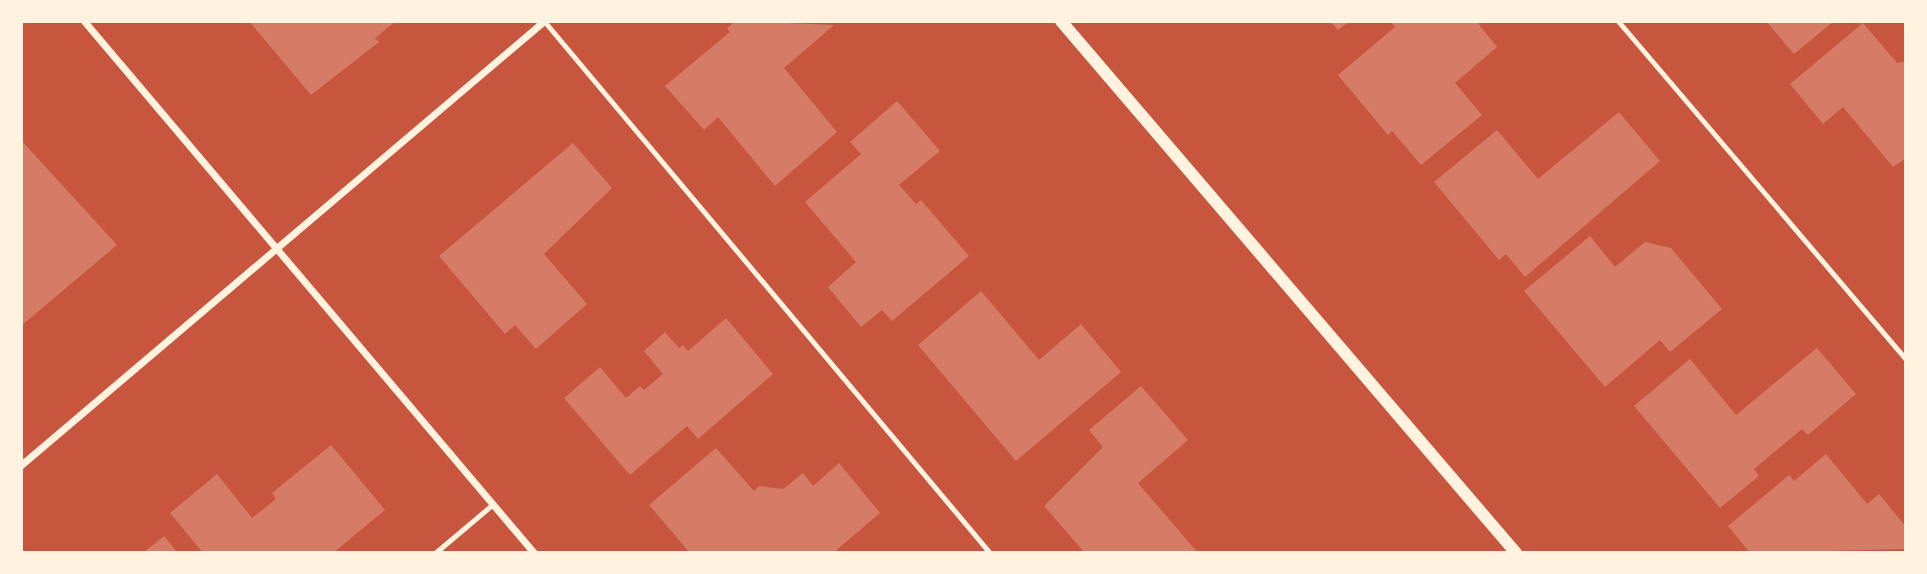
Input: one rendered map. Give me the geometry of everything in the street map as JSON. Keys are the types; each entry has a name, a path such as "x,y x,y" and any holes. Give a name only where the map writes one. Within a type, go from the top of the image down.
{"street":[{"path":"84,21 534,553"},
{"path":"21,465 544,21"},
{"path":"1061,21 1516,553"}],"lane":[{"path":"544,21 990,553"},
{"path":"1618,21 1906,359"},
{"path":"435,553 493,504"}],"building":[{"path":"249,21 396,21 375,38 379,42 311,95"},
{"path":"736,21 834,25 784,68 837,132 775,186 718,117 704,130 665,86 730,32 727,28"},
{"path":"1330,21 1350,21 1338,30"},
{"path":"1390,21 1476,21 1497,47 1455,83 1482,115 1421,165 1392,131 1388,135 1338,75 1395,27"},
{"path":"1766,21 1834,21 1794,54"},
{"path":"1863,23 1897,63 1906,61 1906,158 1893,167 1843,107 1823,124 1790,84"},
{"path":"897,101 940,151 899,185 916,204 921,200 969,256 892,321 882,310 861,327 828,287 856,262 805,202 861,154 850,142"},
{"path":"1619,112 1660,161 1525,277 1506,254 1499,260 1434,182 1497,130 1538,179"},
{"path":"21,140 117,245 21,326"},
{"path":"573,143 612,188 544,254 587,304 536,349 515,325 505,334 439,256"},
{"path":"1590,236 1615,267 1645,242 1671,248 1722,309 1670,352 1660,340 1605,387 1524,291"},
{"path":"981,291 1039,360 1081,324 1121,372 1016,461 918,345"},
{"path":"726,318 773,374 698,439 687,426 630,475 564,398 600,367 626,398 640,386 644,390 663,374 644,351 665,332 679,348 683,345 688,351"},
{"path":"1817,348 1856,394 1808,435 1802,429 1754,469 1759,476 1720,508 1634,406 1690,359 1736,415"},
{"path":"1141,386 1188,440 1138,483 1198,553 1085,553 1044,506 1103,447 1089,430"},
{"path":"331,445 385,510 333,553 203,553 170,513 217,474 252,518 276,499 272,493"},
{"path":"716,448 754,491 759,486 783,489 803,473 813,486 839,463 880,513 833,553 690,553 649,505"},
{"path":"1826,454 1867,504 1879,494 1906,527 1906,549 1750,553 1728,526 1789,475 1794,481"},
{"path":"164,536 178,553 143,553"}]}
